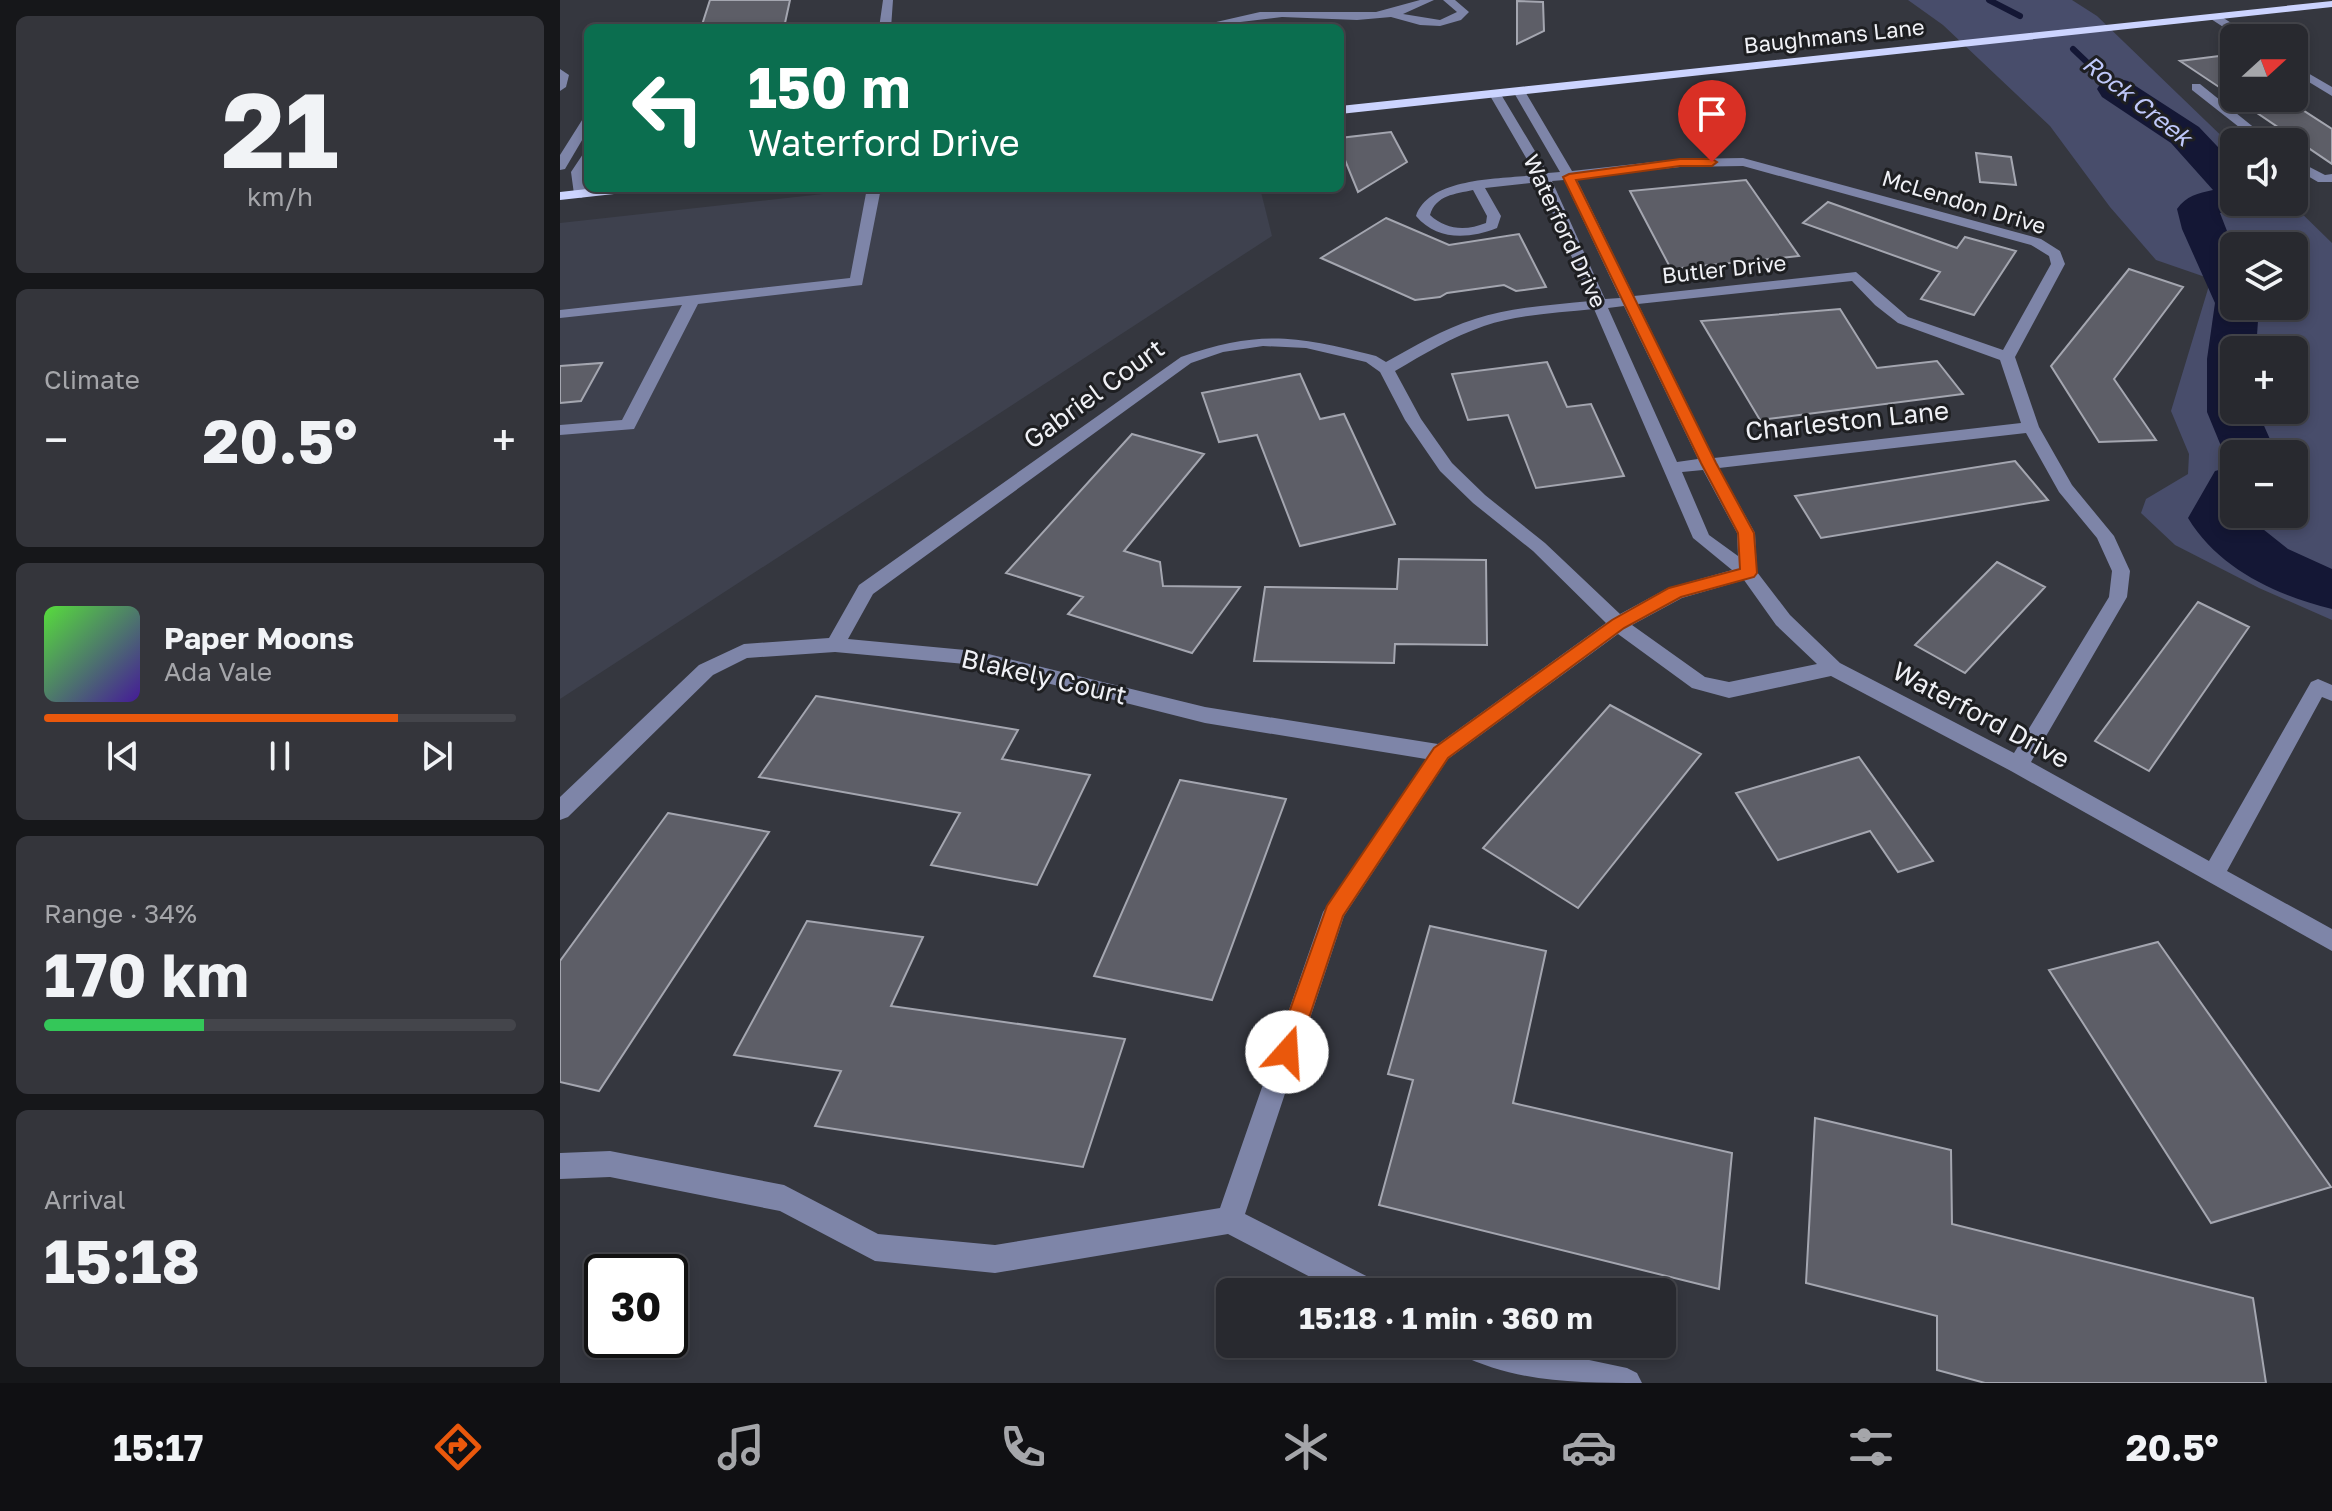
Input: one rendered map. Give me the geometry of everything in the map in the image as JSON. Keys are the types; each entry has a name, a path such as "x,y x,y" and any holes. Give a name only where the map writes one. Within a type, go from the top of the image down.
{"main road":[{"name":"Baughmans Lane","path":"1344,110 2332,4"},
{"path":"560,196 598,192"}],"street":[{"path":"885,24 888,0"},
{"path":"1392,14 1429,0"},
{"path":"1214,24 1281,14 1392,14 1420,22 1444,23 1459,19 1464,12 1448,0"},
{"path":"2215,17 2226,24"},
{"path":"560,72 563,75 560,87"},
{"path":"2308,77 2332,92"},
{"path":"2196,87 2248,128"},
{"name":"Waterford Drive","path":"1519,91 1569,177 1632,301 1708,463 1746,533 1748,573"},
{"name":"Waterford Drive","path":"1495,94 1544,178 1702,538 1748,573 1783,620 1833,668 2018,765 2332,941"},
{"path":"560,166 584,126"},
{"path":"570,153 584,154"},
{"path":"581,194 578,172 584,161"},
{"name":"McLendon Drive","path":"1569,177 1680,163 1743,162 2036,242 2055,254 2058,264 2007,357"},
{"path":"2308,171 2323,179 2332,178"},
{"path":"1477,185 1494,216 1492,225 1479,231 1453,233 1433,227 1423,216 1427,203 1442,193 1477,185 1569,177"},
{"path":"560,314 857,282 873,192"},
{"name":"Butler Drive","path":"1386,369 1440,338 1481,322 1521,313 1856,276 1880,302 1903,320 2007,357"},
{"path":"560,430 628,425 693,299"},
{"name":"Gabriel Court","path":"835,645 866,590 1186,360 1220,348 1277,341 1306,343 1352,353 1386,369"},
{"path":"2007,357 2031,427 2065,488 2105,536 2121,571 2118,597 2018,765"},
{"path":"1386,369 1413,420 1446,467 1479,499 1539,547 1618,624 1699,683 1729,690 1833,668"},
{"name":"Charleston Lane","path":"1669,468 2031,427"},
{"path":"1229,1220 1334,912 1441,753 1618,624 1675,593 1748,573"},
{"name":"Blakely Court","path":"560,811 706,670 744,651 835,645 976,658 1205,715 1441,753"},
{"path":"2214,874 2318,687 2332,693"},
{"path":"560,1166 610,1164 784,1198 875,1247 995,1259 1229,1220 1341,1278"},
{"path":"1510,1358 1627,1383"}],"shaded area":[{"path":"1908,0 2072,0 2097,16 2220,135 2220,216 2304,216 2332,243 2332,620 2259,588 2175,545 2141,513 2146,499 2188,474 2189,454 2171,411 2211,279 2156,260 2110,207 2050,126 1943,25"},
{"path":"841,192 1261,192 1272,236 560,699 560,223"}],"building":[{"path":"710,0 790,0 783,24 702,24"},
{"path":"1517,1 1543,2 1544,31 1517,44"},
{"path":"2220,57 2220,88 2180,61"},
{"path":"2256,112 2306,112 2332,129 2332,164 2308,148 2308,128 2279,128"},
{"path":"1391,132 1407,162 1358,192 1344,158 1344,138"},
{"path":"1976,153 2011,157 2016,185 1980,182"},
{"path":"1746,180 1799,256 1671,269 1630,191"},
{"path":"1828,202 1957,248 1965,237 2016,251 1974,315 1921,299 1940,272 1803,223"},
{"path":"1386,218 1449,245 1519,234 1546,287 1516,291 1504,285 1415,300 1321,258"},
{"path":"2129,269 2183,287 2114,379 2156,440 2099,442 2051,366"},
{"path":"1840,309 1877,368 1937,361 1963,394 1760,420 1701,321"},
{"path":"1547,362 1567,407 1591,404 1624,476 1536,488 1508,415 1468,420 1452,374"},
{"path":"602,363 581,401 560,403 560,366"},
{"path":"1300,374 1320,419 1344,414 1395,524 1300,546 1257,435 1219,442 1202,393"},
{"path":"1132,434 1204,454 1124,551 1160,562 1163,586 1240,587 1192,653 1068,614 1083,597 1006,573"},
{"path":"2015,461 2048,500 1821,538 1795,496"},
{"path":"1399,559 1486,560 1487,645 1395,644 1394,663 1254,661 1265,587 1397,589"},
{"path":"1997,562 2045,587 1965,673 1915,645"},
{"path":"2198,602 2249,627 2149,771 2095,741"},
{"path":"816,696 1018,730 1002,759 1090,775 1037,885 931,865 960,813 759,777"},
{"path":"1610,705 1701,754 1578,908 1483,848"},
{"path":"1859,757 1933,861 1898,872 1870,831 1778,860 1736,793"},
{"path":"1180,780 1286,799 1212,1000 1094,976"},
{"path":"668,813 769,832 599,1091 560,1082 560,961"},
{"path":"807,921 923,937 891,1006 1125,1039 1083,1167 815,1126 841,1071 734,1055"},
{"path":"1430,926 1546,951 1513,1103 1732,1153 1719,1289 1379,1205 1413,1080 1388,1074"},
{"path":"2158,942 2331,1187 2211,1223 2049,970"},
{"path":"1815,1118 1951,1150 1952,1224 2253,1298 2266,1383 1985,1383 1937,1370 1937,1316 1806,1283"}],"waterway":[{"name":"Rock Creek","path":"1989,0 2020,16"},
{"name":"Rock Creek","path":"2073,49 2115,89"},
{"name":"Rock Creek","path":"2115,89 2185,135 2220,173"},
{"name":"Rock Creek","path":"2220,201 2198,209 2203,229 2220,266"},
{"name":"Rock Creek","path":"2235,320 2231,359 2232,412 2244,440"},
{"name":"Rock Creek","path":"2220,509 2215,518 2220,523"},
{"name":"Rock Creek","path":"2225,528 2283,572 2332,589"}],"route":[{"path":"1287,1052 1334,912 1441,753 1618,624 1675,593 1748,573 1746,533 1708,463 1632,301 1569,177 1712,162"}]}
